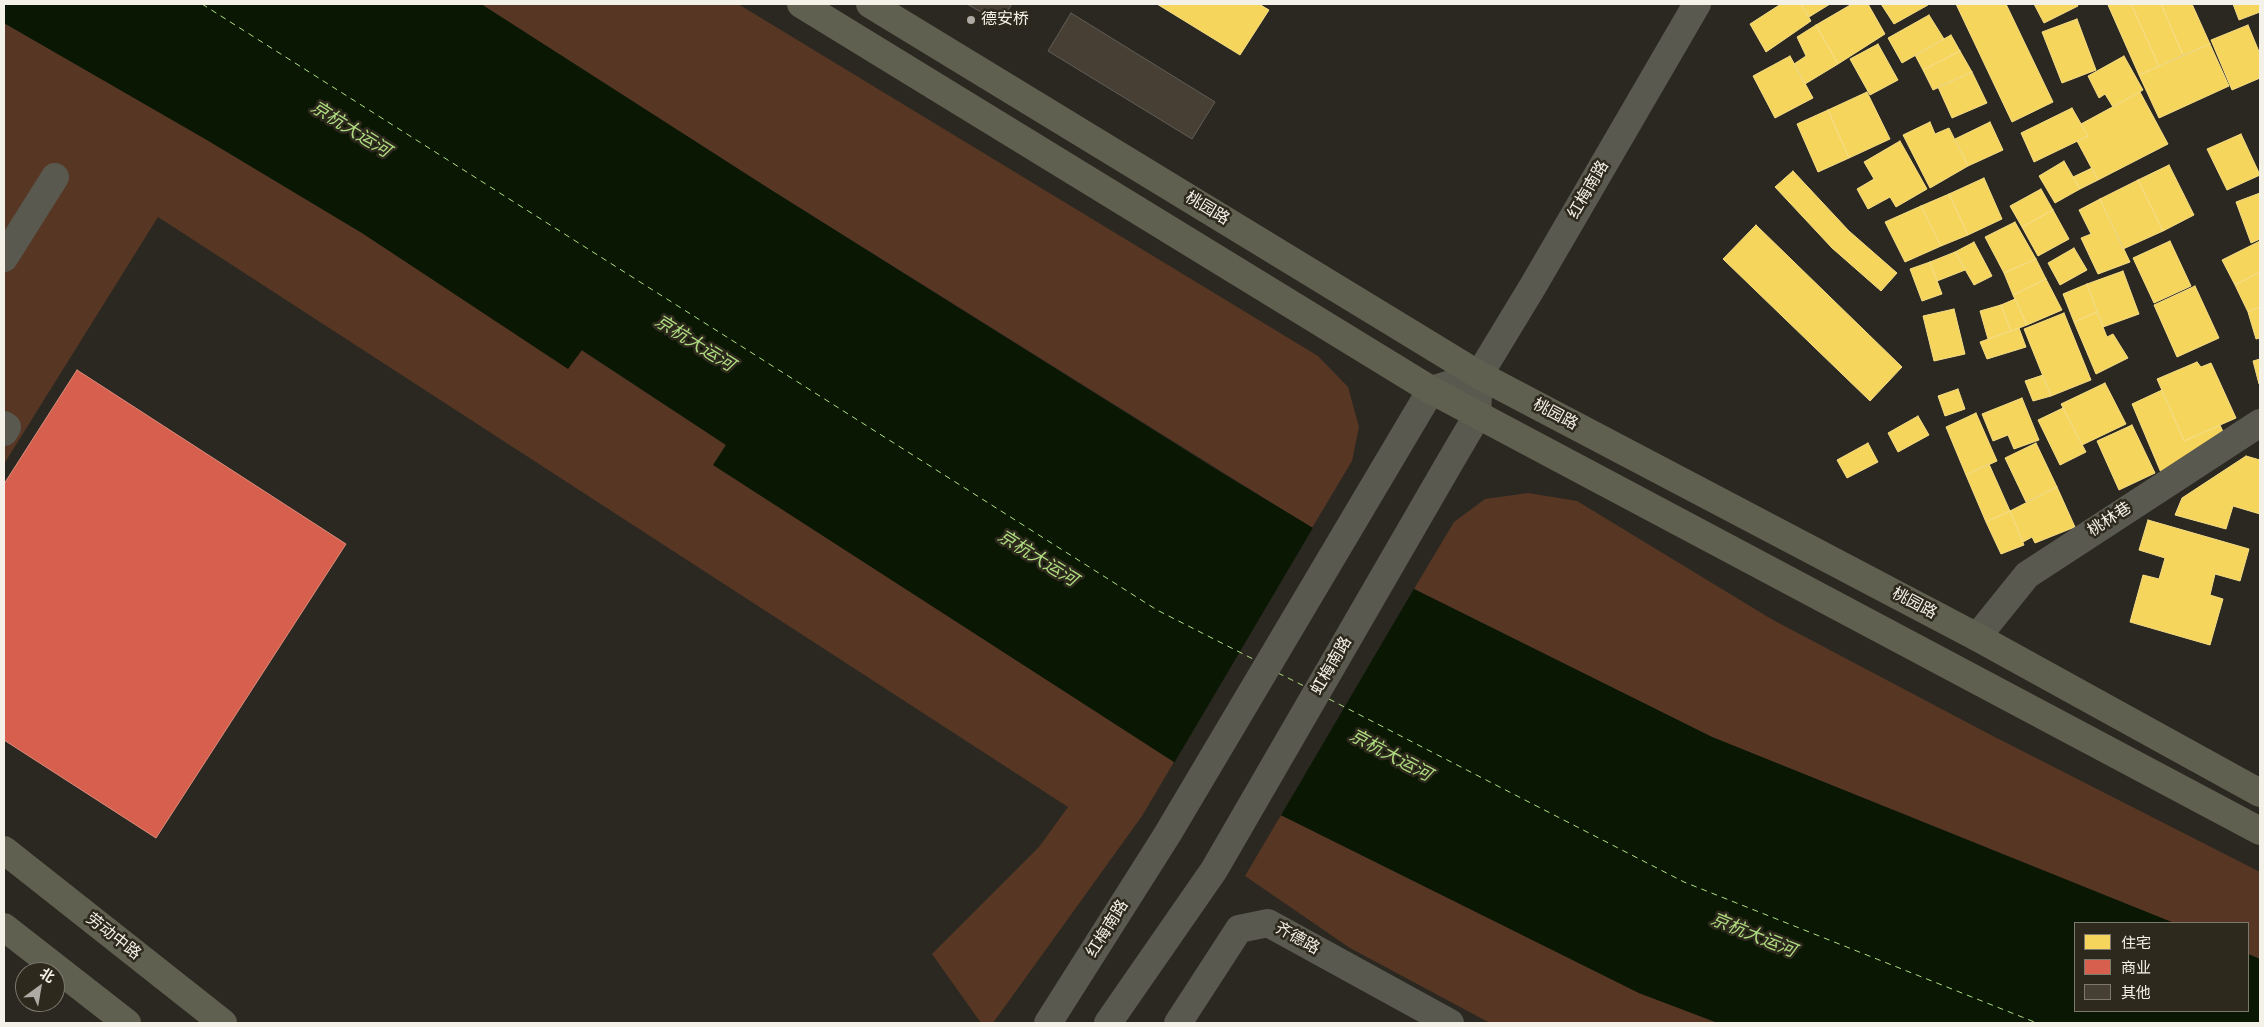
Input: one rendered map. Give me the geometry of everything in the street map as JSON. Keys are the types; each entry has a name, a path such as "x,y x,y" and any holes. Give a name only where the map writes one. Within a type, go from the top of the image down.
{"main road":[{"path":"801,4 1431,390 1957,668 2260,831"},
{"name":"桃园路","path":"870,4 1479,375 1977,637 2260,793"},
{"name":"劳动中路","path":"4,850 223,1023"},
{"path":"4,927 127,1023"}],"street":[{"name":"红梅南路","path":"1450,462 1477,416 1479,375 1697,4"},
{"path":"4,258 55,177"},
{"path":"1431,390 1479,375"},
{"name":"红梅南路","path":"1048,1023 1167,836 1431,390"},
{"name":"桃林巷","path":"1977,637 2027,575 2260,422"},
{"path":"4,425 7,427 4,432"},
{"name":"虹梅南路","path":"1108,1023 1214,870 1450,462"},
{"name":"齐德路","path":"1178,1023 1239,929 1268,924 1450,1023"}],"shaded area":[{"path":"481,4 738,4 1318,356 1348,387 1359,427 1352,461 1312,528 768,188"},
{"path":"4,23 207,140 362,233 568,368 581,350 726,445 714,465 1174,762 1142,816 993,1023 981,1023 932,954 1039,847 1068,807 158,217 4,464"},
{"path":"1528,493 1577,501 1773,620 1989,734 2260,872 2260,959 2249,954 2249,922 2172,922 1712,737 1414,589 1454,522 1485,499"},
{"path":"1281,815 1639,993 1718,1023 1490,1023 1350,948 1245,876"}],"water":[{"name":"京杭大运河","path":"4,4 481,4 768,188 1222,473 1414,589 1712,737 2172,922 2074,922 2074,1012 2249,1012 2249,954 2260,959 2260,1023 1718,1023 1639,993 1174,762 713,465 726,445 582,350 568,369 362,233 207,140 4,23"}],"pier":[{"path":"1314,526 1415,587 1280,817 1173,765"}],"building: 住宅":[{"path":"1157,4 1259,4 1269,10 1240,55"},
{"path":"1781,4 1801,4 1811,21 1766,52 1750,24"},
{"path":"1801,4 1830,4 1809,17"},
{"path":"1852,4 1868,4 1885,34 1838,64 1816,25"},
{"path":"1881,4 1928,4 1928,5 1894,24"},
{"path":"1956,4 2006,4 2053,102 2012,122"},
{"path":"2034,4 2077,4 2078,6 2044,23"},
{"path":"2131,4 2159,66 2139,75 2108,5"},
{"path":"2131,4 2161,4 2183,55 2159,66"},
{"path":"2161,4 2192,4 2210,44 2183,55"},
{"path":"2233,4 2260,4 2260,12 2239,20"},
{"path":"1929,15 1944,39 1902,63 1888,38"},
{"path":"2077,19 2096,70 2062,83 2042,32"},
{"path":"1816,25 1838,64 1805,84 1794,64 1806,56 1797,37"},
{"path":"2248,25 2260,54 2260,78 2232,90 2211,40"},
{"path":"1951,35 1960,51 1923,70 1915,55"},
{"path":"1878,44 1898,80 1870,95 1850,59"},
{"path":"2210,44 2229,86 2159,118 2139,75"},
{"path":"1960,51 1972,72 1933,90 1923,70"},
{"path":"1790,56 1813,98 1775,118 1753,76"},
{"path":"2124,56 2143,90 2113,107 2105,94 2099,98 2088,76"},
{"path":"1972,72 1987,103 1952,118 1938,87"},
{"path":"1867,92 1890,139 1849,158 1828,110"},
{"path":"2140,92 2168,144 2098,180 2077,141 2088,136 2081,124"},
{"path":"2072,108 2088,136 2034,162 2021,133"},
{"path":"1828,110 1849,158 1818,172 1797,124"},
{"path":"1930,122 1935,134 1949,128 1968,166 1930,188 1903,135"},
{"path":"1990,122 2003,150 1968,166 1955,139"},
{"path":"2241,134 2260,175 2227,190 2207,149"},
{"path":"1900,141 1927,189 1896,207 1890,197 1868,209 1857,189 1874,179 1864,162"},
{"path":"2064,161 2080,189 2055,203 2039,176"},
{"path":"2169,165 2194,215 2163,231 2138,180"},
{"path":"2092,168 2098,180 2080,189 2073,177"},
{"path":"1793,171 1849,231 1897,273 1881,291 1832,248 1775,187"},
{"path":"1984,178 2002,219 1968,235 1949,194"},
{"path":"2138,180 2163,231 2123,249 2100,199"},
{"path":"2041,189 2053,210 2022,227 2010,206"},
{"path":"2260,193 2260,239 2251,243 2236,202"},
{"path":"1949,194 1968,235 1941,246 1921,206"},
{"path":"2100,199 2130,262 2098,274 2081,238 2091,234 2079,210"},
{"path":"1921,206 1941,246 1905,262 1885,222"},
{"path":"2053,210 2069,239 2038,256 2022,227"},
{"path":"2015,222 2036,259 2004,273 1985,237"},
{"path":"1756,225 1902,367 1870,401 1723,259"},
{"path":"2170,241 2191,286 2154,303 2133,258"},
{"path":"2260,241 2260,272 2235,285 2222,260"},
{"path":"1974,242 1992,276 1974,285 1955,252"},
{"path":"2074,248 2087,270 2060,285 2048,263"},
{"path":"1955,252 1965,270 1937,281 1930,262"},
{"path":"2036,259 2046,279 2013,295 2004,273"},
{"path":"1930,262 1942,294 1922,301 1910,269"},
{"path":"2123,271 2139,314 2103,327 2087,284"},
{"path":"2260,272 2260,307 2248,312 2235,285"},
{"path":"2046,279 2062,310 2027,325 2013,295"},
{"path":"2087,284 2097,312 2074,322 2063,294"},
{"path":"2195,286 2219,338 2177,357 2154,305"},
{"path":"2015,299 2027,325 2011,331 2001,305"},
{"path":"2001,305 2011,331 1988,339 1980,311"},
{"path":"2260,307 2260,338 2256,339 2248,312"},
{"path":"1954,309 1965,354 1934,361 1923,316"},
{"path":"2097,312 2107,337 2113,334 2128,358 2096,374 2074,322"},
{"path":"2064,313 2091,380 2051,396 2024,329"},
{"path":"2019,328 2026,347 1987,359 1980,342"},
{"path":"2260,359 2260,383 2259,384 2253,361"},
{"path":"2197,362 2201,367 2211,363 2236,418 2184,441 2157,379"},
{"path":"2043,375 2051,396 2033,401 2025,381"},
{"path":"2105,383 2126,424 2082,445 2061,404"},
{"path":"1958,389 1965,409 1945,416 1938,396"},
{"path":"2162,390 2184,441 2220,425 2224,434 2162,475 2132,404"},
{"path":"2022,398 2039,440 2014,449 2008,435 1993,441 1982,414"},
{"path":"2063,408 2086,452 2060,465 2038,420"},
{"path":"1976,413 1997,461 1966,475 1946,427"},
{"path":"1918,416 1929,435 1898,452 1888,433"},
{"path":"2132,425 2155,473 2119,490 2097,441"},
{"path":"1868,443 1878,462 1847,478 1837,460"},
{"path":"2036,443 2057,487 2026,502 2005,458"},
{"path":"2246,456 2260,460 2260,514 2233,506 2226,529 2175,515 2182,498"},
{"path":"1989,464 2010,511 1986,522 1966,475"},
{"path":"2057,487 2075,527 2035,543 2032,537 2023,542 2010,511"},
{"path":"2010,511 2024,545 2001,554 1986,522"},
{"path":"2148,520 2249,549 2240,581 2215,574 2210,595 2223,599 2210,645 2130,622 2143,575 2159,579 2165,558 2139,550"}],"building: 商业":[{"path":"77,370 346,544 156,838 4,740 4,484"}],"building: 其他":[{"path":"967,4 1012,4 1000,23"},
{"path":"1071,13 1215,102 1192,139 1048,51"}],"ferry route":[{"path":"202,4 1157,610 1255,660"},
{"path":"1278,673 1306,687"},
{"path":"1329,699 1684,882 2037,1023"}],"place":[{"name":"德安桥","path":"971,20"}]}
